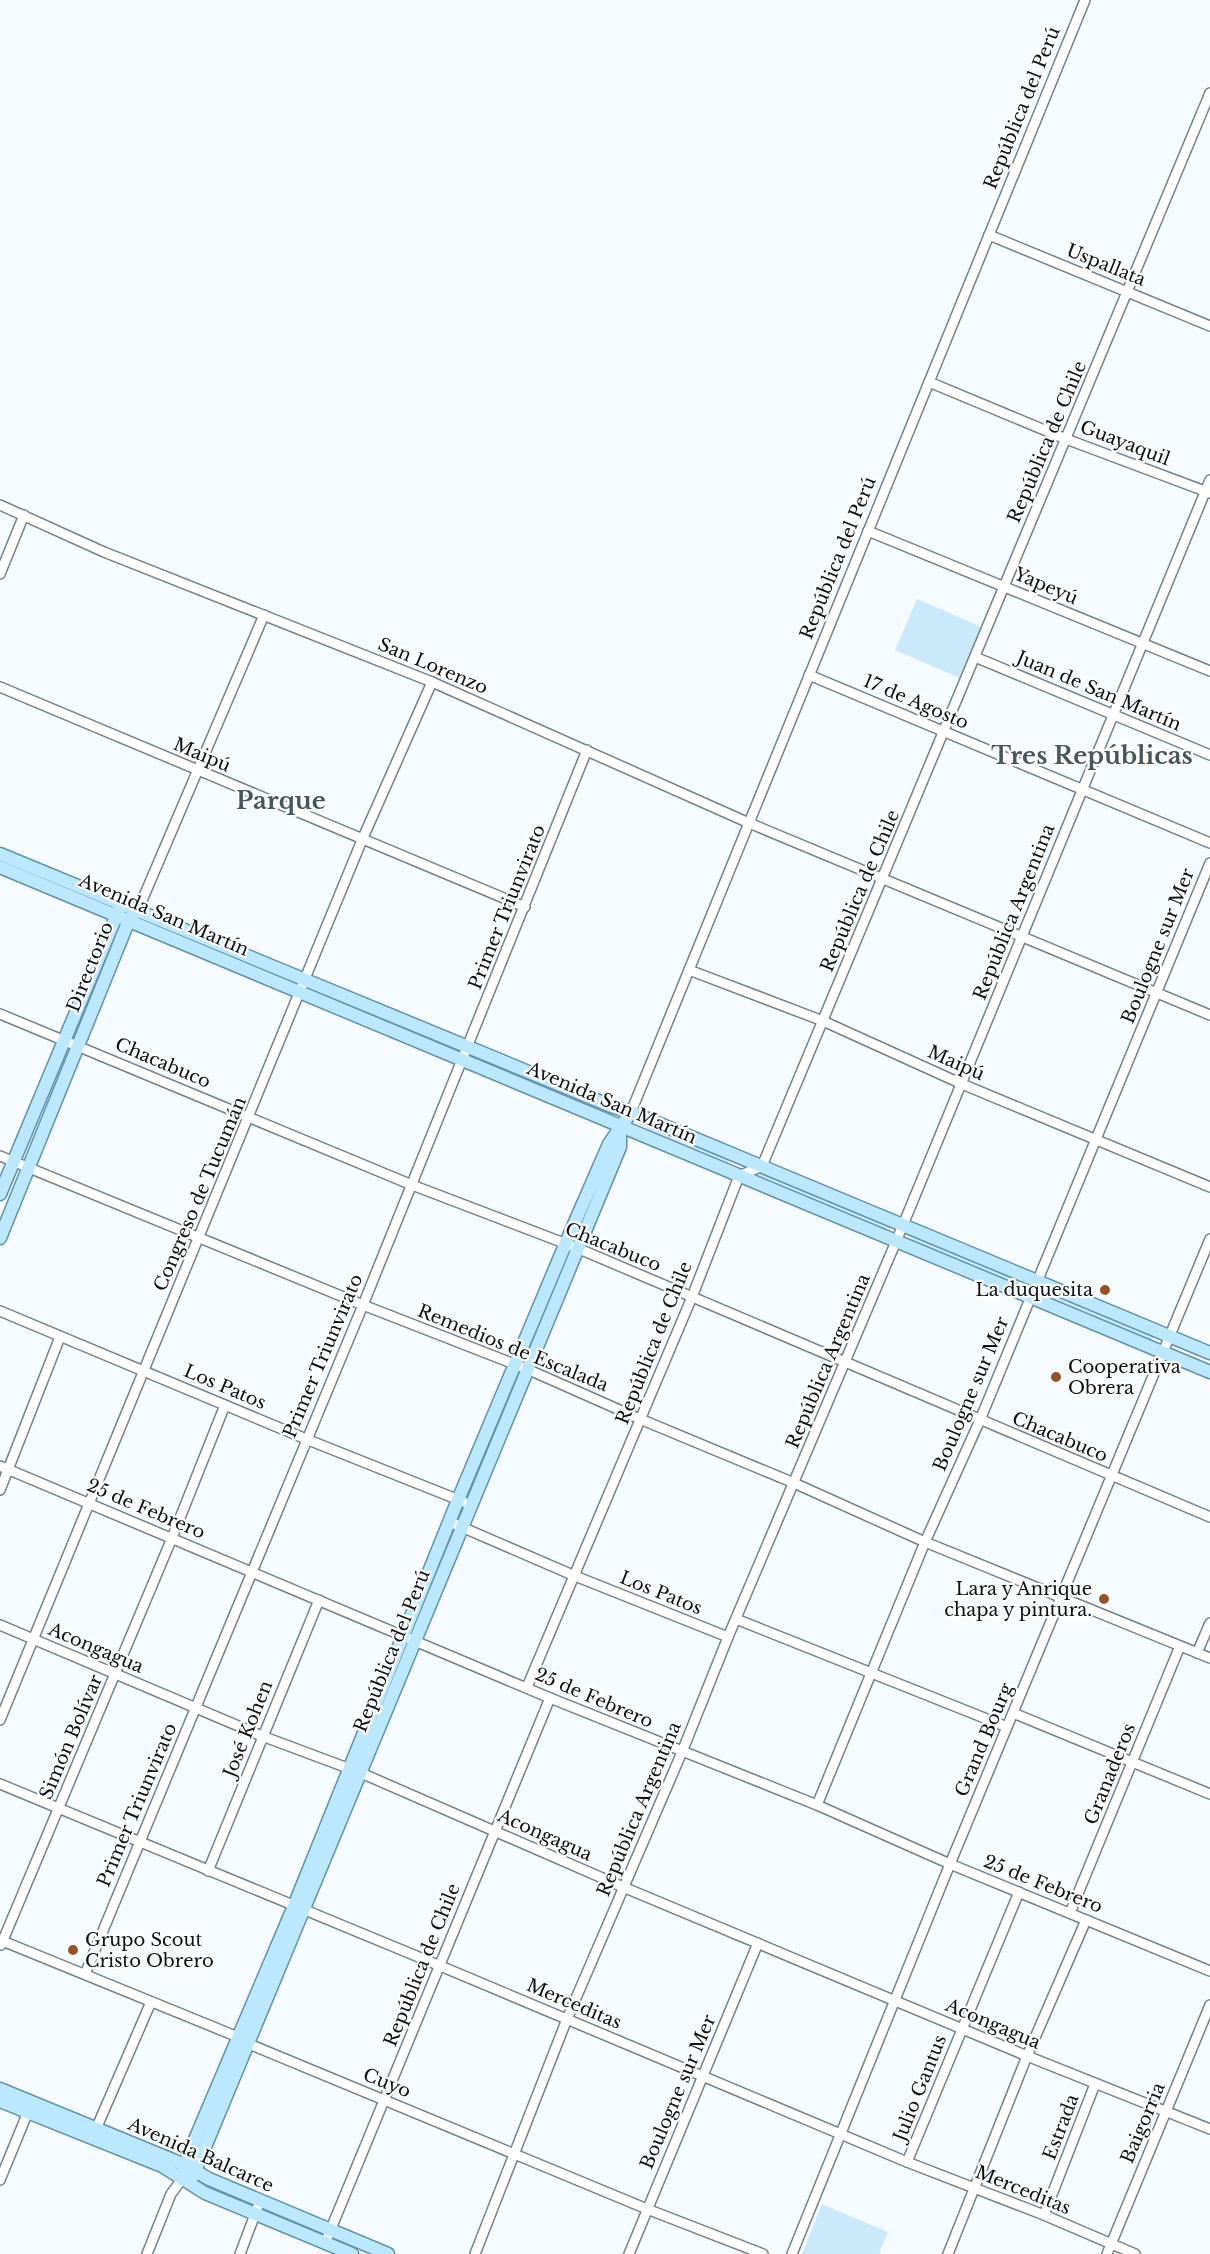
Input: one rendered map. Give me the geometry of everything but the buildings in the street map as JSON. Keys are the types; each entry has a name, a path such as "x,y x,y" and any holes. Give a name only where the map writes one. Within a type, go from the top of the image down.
{"main road":[{"name":"Avenida San Martín","path":"0,854 300,992 610,1107 631,1112 1210,1353"},
{"name":"Avenida San Martín","path":"0,867 305,980 620,1127 1210,1372"},
{"name":"Directorio","path":"0,1194 64,1040 126,912"},
{"name":"Directorio","path":"0,1238 79,1045 126,912"},
{"name":"República del Perú","path":"182,2179 190,2168 356,1771 464,1503 571,1247 609,1144 631,1112"},
{"name":"Avenida Balcarce","path":"0,2089 30,2108 162,2166 205,2193 331,2231 388,2254"},
{"name":"Avenida Balcarce","path":"0,2101 96,2129 190,2168 325,2244 352,2254"}],"street":[{"name":"República del Perú","path":"631,1112 1085,0"},
{"name":"República de Chile","path":"762,1166 1210,93"},
{"name":"Uspallata","path":"989,235 1210,326"},
{"name":"Guayaquil","path":"929,382 1066,439 1208,492"},
{"name":"República Argentina","path":"475,2254 567,2019 846,1362 1113,715 1208,492 1210,480"},
{"name":"San Lorenzo","path":"0,504 104,552 432,682 749,823"},
{"path":"0,574 24,515"},
{"name":"Yapeyú","path":"868,531 1210,671"},
{"name":"Directorio","path":"126,912 196,771 264,615"},
{"name":"Juan de San Martín","path":"975,657 1210,755"},
{"name":"17 de Agosto","path":"809,675 1210,843"},
{"name":"Congreso de Tucumán","path":"0,1720 250,1118 362,840 432,682"},
{"name":"Maipú","path":"0,687 525,907"},
{"name":"Primer Triunvirato","path":"85,1974 363,1305 587,750"},
{"path":"749,823 1210,1015"},
{"name":"Boulogne sur Mer","path":"817,1805 925,1542 980,1420 1210,862"},
{"name":"Maipú","path":"689,970 823,1021 962,1084 1210,1187"},
{"name":"Chacabuco","path":"0,1014 412,1185 692,1297 1210,1517"},
{"name":"Remedios de Escalada","path":"0,1156 363,1305 522,1367 640,1419 794,1482 925,1542 1210,1658"},
{"path":"739,1176 762,1166"},
{"name":"República de Chile","path":"527,1687 692,1297 739,1176"},
{"name":"Grand Bourg","path":"792,2254 950,1864 1210,1239"},
{"name":"Los Patos","path":"0,1311 145,1370 306,1440 464,1503"},
{"path":"0,1490 4,1467 60,1336"},
{"name":"Simón Bolívar","path":"1,1943 172,1538 225,1405"},
{"name":"25 de Febrero","path":"4,1467 550,1698 817,1805 950,1864 1210,1971"},
{"name":"Los Patos","path":"456,1524 575,1576 728,1637"},
{"name":"José Kohen","path":"208,1871 319,1600"},
{"path":"736,1619 1007,1727"},
{"path":"1197,1653 1210,1623"},
{"name":"Acongagua","path":"0,1625 262,1736 356,1771 623,1887 962,2029 1210,2129"},
{"name":"Granaderos","path":"1070,1913 1180,1646"},
{"name":"República de Chile","path":"325,2244 438,1965 550,1698"},
{"path":"1013,1713 1210,1794"},
{"name":"Merceditas","path":"0,1785 140,1841 907,2162 1044,2215 1135,2254"},
{"name":"Julio Gantus","path":"907,2162 1019,1892"},
{"path":"948,2254 1027,2056 1086,1920"},
{"name":"Cuyo","path":"1,1943 85,1974 385,2100 763,2254"},
{"name":"Boulogne sur Mer","path":"629,2254 758,1943"},
{"path":"96,2129 151,2002"},
{"name":"Baigorria","path":"1107,2254 1210,2005"},
{"name":"Estrada","path":"1044,2215 1095,2084"},
{"path":"0,2180 30,2108"},
{"name":"República del Perú","path":"147,2254 171,2194 182,2179"},
{"path":"240,2254 258,2208"}],"shaded area":[{"path":"917,599 984,628 962,679 895,650"},
{"path":"649,1126 727,1158 729,1162 726,1165 645,1130"},
{"path":"762,1173 886,1225 887,1228 884,1230 758,1177 758,1174"},
{"path":"915,1236 1020,1282 1016,1285 912,1241 911,1238"},
{"path":"1049,1292 1154,1336 1154,1338 1151,1341 1048,1298 1046,1294"},
{"path":"822,2204 888,2232 879,2254 802,2254"}],"place":[{"name":"La duquesita","path":"1105,1290"},
{"name":"Cooperativa Obrera","path":"1056,1377"},
{"name":"Lara y Anrique chapa y pintura.","path":"1104,1599"},
{"name":"Grupo Scout Cristo Obrero","path":"73,1950"}],"district":[{"name":"Tres Repúblicas","path":"1092,756"},
{"name":"Parque","path":"281,801"}]}
